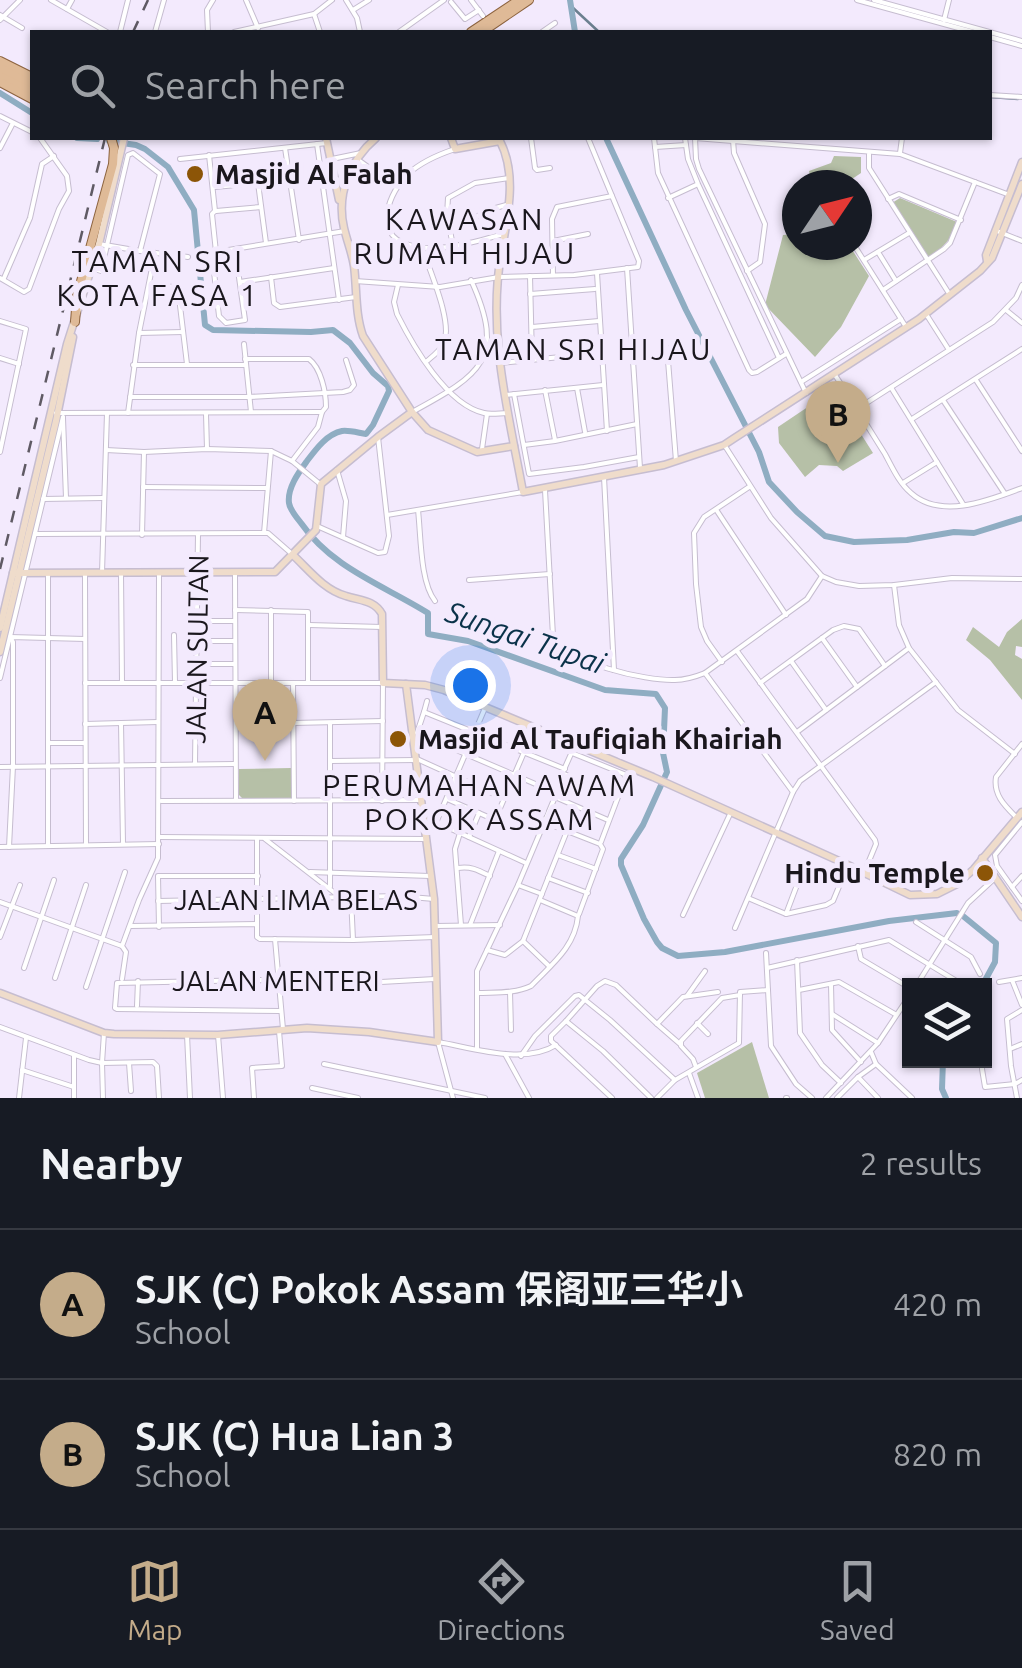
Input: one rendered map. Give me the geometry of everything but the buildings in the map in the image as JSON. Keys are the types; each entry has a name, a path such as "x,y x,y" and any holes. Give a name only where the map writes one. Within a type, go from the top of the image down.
{"main road":[{"path":"473,30 507,3 519,0"},
{"path":"485,30 529,0"},
{"path":"1,68 30,76"},
{"path":"1,68 30,90"},
{"path":"76,322 77,296 101,243 113,164 112,140"}],"street":[{"path":"20,0 1,17 22,28"},
{"path":"52,0 104,30"},
{"path":"67,9 72,0"},
{"path":"120,30 128,0"},
{"path":"156,30 164,0"},
{"path":"208,30 208,10 213,0"},
{"path":"246,0 258,28"},
{"path":"246,30 314,14 332,0"},
{"path":"346,0 360,30"},
{"path":"353,10 369,0"},
{"path":"471,0 484,16"},
{"path":"857,0 966,30"},
{"path":"874,0 976,30"},
{"path":"944,20 949,0"},
{"path":"402,30 448,1 465,20 478,10"},
{"path":"314,14 319,30"},
{"path":"545,30 555,23"},
{"path":"992,35 1022,44"},
{"path":"992,37 1022,44"},
{"path":"992,94 1022,96"},
{"path":"0,116 30,131"},
{"path":"0,148 14,122"},
{"path":"42,140 54,156 69,181 70,191 58,210 29,289 24,292 1,279 30,218 42,164 54,156"},
{"path":"180,159 326,140 342,205"},
{"path":"374,140 359,156 342,193 344,231 352,256 363,336 428,430 481,452 637,424"},
{"path":"452,140 455,150"},
{"path":"498,140 427,160 406,175 396,187 387,215 388,229 403,243 422,247 453,246 506,234"},
{"path":"502,140 510,204 496,301 500,363 519,445 523,492"},
{"path":"531,140 535,168 550,168"},
{"path":"355,281 434,287 499,277 553,276 638,266 589,140"},
{"path":"654,140 658,173 668,198 748,370 757,372 786,354"},
{"path":"685,140 698,184 779,358"},
{"path":"698,140 696,159 700,169 806,393"},
{"path":"735,140 734,152 765,224 760,262 747,271"},
{"path":"771,140 806,147 900,154 1013,197"},
{"path":"806,140 806,147"},
{"path":"900,154 902,140"},
{"path":"101,243 123,142"},
{"path":"317,144 339,300"},
{"path":"655,147 686,145"},
{"path":"285,148 299,240"},
{"path":"0,628 35,534 76,322 132,152 160,174 140,252"},
{"path":"870,152 869,168 950,296"},
{"path":"209,156 216,252"},
{"path":"330,159 359,156 396,187"},
{"path":"800,382 926,314 987,263 992,258 1022,162"},
{"path":"453,246 446,205 450,196 475,183 509,178"},
{"path":"212,187 290,180"},
{"path":"336,182 342,193"},
{"path":"883,290 950,243 975,182"},
{"path":"258,183 266,244"},
{"path":"668,198 698,184"},
{"path":"1013,197 1022,184"},
{"path":"888,199 899,194 961,220"},
{"path":"553,276 552,216 557,207 612,196"},
{"path":"450,230 510,204"},
{"path":"215,211 261,207"},
{"path":"234,249 245,320 226,322 220,316 212,254 216,252 234,249 266,244 299,240 344,231"},
{"path":"1000,232 1022,241"},
{"path":"872,255 909,233"},
{"path":"553,240 588,234"},
{"path":"101,243 140,252 188,256"},
{"path":"422,247 446,322 442,347 426,362"},
{"path":"878,252 896,281"},
{"path":"128,413 138,333 155,254"},
{"path":"864,260 904,323"},
{"path":"239,282 334,268"},
{"path":"627,268 640,469"},
{"path":"597,272 606,431"},
{"path":"530,276 532,359"},
{"path":"271,277 274,303 280,307 356,297"},
{"path":"19,573 275,572 317,526 321,484 378,436 470,378 482,363 486,344 484,314 471,280"},
{"path":"398,284 394,302 397,314 448,393 486,414 508,413"},
{"path":"149,285 178,289 187,365"},
{"path":"857,408 993,322 1016,298 1022,285"},
{"path":"530,294 598,289"},
{"path":"1006,310 1022,323"},
{"path":"926,314 949,350"},
{"path":"0,321 26,330 0,452"},
{"path":"532,327 600,321"},
{"path":"387,515 604,477 676,462 724,445 835,375 904,323"},
{"path":"138,333 183,332"},
{"path":"244,344 250,412"},
{"path":"667,348 676,462"},
{"path":"911,420 1022,349"},
{"path":"500,363 601,353"},
{"path":"0,358 20,364"},
{"path":"133,366 309,358 326,394 326,407 318,427 292,461"},
{"path":"130,397 343,392 354,387 346,360"},
{"path":"835,375 910,493 945,506 984,502 1022,488"},
{"path":"975,379 1021,448"},
{"path":"509,394 603,385"},
{"path":"577,388 586,434"},
{"path":"891,388 963,504"},
{"path":"545,390 555,441"},
{"path":"509,394 508,413 528,471 533,475 639,456"},
{"path":"0,399 12,401"},
{"path":"943,400 1004,494"},
{"path":"58,414 322,412"},
{"path":"102,573 106,413"},
{"path":"206,413 206,449"},
{"path":"58,414 66,498"},
{"path":"0,652 58,414"},
{"path":"481,452 486,414"},
{"path":"317,526 382,553 389,542 378,436"},
{"path":"724,445 771,518 822,576 859,586 952,578 1022,579"},
{"path":"106,450 272,450 321,484"},
{"path":"264,533 272,450"},
{"path":"142,536 144,452"},
{"path":"902,483 937,461"},
{"path":"337,470 346,501 343,536"},
{"path":"604,477 614,670"},
{"path":"143,487 267,488"},
{"path":"722,662 701,627 693,538 702,520 750,487"},
{"path":"545,488 555,642 614,670 670,680 705,673 786,616 811,595 822,576"},
{"path":"43,499 103,498"},
{"path":"716,509 786,616"},
{"path":"418,510 426,582 435,602"},
{"path":"35,534 264,533 272,535 329,589 376,605 382,614 382,801"},
{"name":"JALAN SULTAN","path":"196,764 198,534"},
{"path":"0,678 19,573"},
{"path":"48,573 48,846"},
{"path":"121,573 122,683"},
{"path":"122,946 155,868 159,841 159,573"},
{"path":"85,574 86,845"},
{"path":"236,574 236,801"},
{"path":"469,580 550,574"},
{"path":"894,586 899,626 909,648 958,710 1014,754"},
{"path":"235,610 308,612 308,683"},
{"path":"271,610 271,683"},
{"path":"197,621 235,621"},
{"path":"309,625 382,628"},
{"path":"760,683 839,627 858,629 885,666"},
{"path":"174,635 175,683"},
{"path":"10,637 85,639"},
{"path":"9,847 13,766 10,637"},
{"path":"822,638 857,687"},
{"path":"196,642 235,642"},
{"path":"796,732 909,648"},
{"path":"737,651 875,840 864,873"},
{"path":"791,660 826,710"},
{"path":"196,664 234,664"},
{"path":"705,673 793,792"},
{"path":"735,928 800,780 936,682"},
{"path":"85,683 383,683 444,690 624,774 600,844"},
{"path":"293,683 294,801"},
{"path":"407,688 434,899 438,1042 453,1094"},
{"path":"427,701 417,733 608,820"},
{"path":"436,825 485,708"},
{"path":"424,712 524,752 617,797"},
{"path":"236,722 384,721"},
{"path":"85,724 158,722"},
{"path":"330,722 330,887"},
{"path":"120,723 122,845"},
{"path":"447,799 495,820 534,729"},
{"path":"48,743 85,743"},
{"path":"1018,819 1000,800 995,782 1022,744"},
{"path":"574,749 663,782 898,891 918,896 949,890 972,871 1018,819"},
{"path":"476,1049 478,972 574,749"},
{"path":"330,761 416,759 504,798"},
{"path":"0,767 235,764"},
{"path":"159,800 421,800"},
{"path":"683,915 731,812"},
{"path":"469,837 478,813"},
{"path":"972,871 990,841 1018,819"},
{"path":"1018,819 995,855 1022,901"},
{"path":"477,992 510,992 531,986 570,946 604,849 544,822"},
{"path":"424,825 460,833 527,864"},
{"path":"487,950 505,954 523,942 567,831"},
{"path":"460,833 455,849 462,925"},
{"path":"0,847 257,839 426,839"},
{"path":"257,839 258,939 435,937"},
{"path":"265,839 340,898"},
{"path":"470,925 499,851"},
{"path":"558,854 598,870"},
{"path":"982,858 1022,917"},
{"path":"748,898 786,914 826,906 833,902 848,865"},
{"path":"458,868 475,868 490,876"},
{"path":"972,871 982,869 995,876"},
{"path":"86,987 125,872"},
{"path":"310,872 430,876"},
{"path":"159,927 158,876 258,876"},
{"path":"920,978 975,894 995,876"},
{"path":"1012,887 1022,876"},
{"path":"786,914 800,877"},
{"path":"548,878 588,893"},
{"path":"24,968 54,880"},
{"path":"0,937 20,884"},
{"path":"55,978 86,885"},
{"path":"518,885 578,916"},
{"name":"JALAN LIMA BELAS","path":"158,901 398,896 434,899"},
{"path":"351,897 353,940"},
{"path":"0,902 122,946 126,952 115,1008 280,1011"},
{"path":"916,922 971,957 980,974"},
{"path":"131,926 256,924"},
{"path":"436,926 500,925"},
{"path":"254,1098 252,1068 282,1066 275,939"},
{"path":"766,968 888,940 952,978"},
{"path":"523,942 550,967"},
{"path":"858,946 861,959 902,981"},
{"path":"766,953 771,1046 796,1084 812,1098"},
{"path":"798,960 800,1034 822,1066 841,1083"},
{"path":"687,996 706,971"},
{"path":"1000,982 1022,978"},
{"name":"JALAN MENTERI","path":"119,982 277,980 345,984 435,980"},
{"path":"612,1098 550,1038 601,982 609,980 680,1044 696,1068"},
{"path":"1012,980 1022,1008 1007,1018 1017,1098"},
{"path":"137,1009 138,981"},
{"path":"799,990 839,982 902,1014"},
{"path":"831,984 832,1030 861,1062"},
{"path":"680,1044 722,998 768,990"},
{"path":"510,992 511,1030"},
{"path":"657,1024 687,996 718,992"},
{"path":"0,995 104,1033 218,1035 308,1028 438,1042 521,1056 556,1045"},
{"path":"521,1056 579,995 675,1080"},
{"path":"566,1021 654,1098 675,1080 739,1042 740,995"},
{"path":"826,1098 871,1052 902,1007"},
{"path":"832,1014 878,1043"},
{"path":"697,1023 708,1034"},
{"path":"0,1027 102,1063 154,1062 158,1066 158,1098"},
{"path":"103,1098 104,1033"},
{"path":"186,1035 190,1098"},
{"path":"218,1035 223,1098"},
{"path":"18,1098 26,1038"},
{"path":"1010,1049 1022,1044"},
{"path":"871,1052 876,1064 912,1098"},
{"path":"502,1053 529,1098"},
{"path":"74,1055 74,1098"},
{"path":"130,1063 130,1091"},
{"path":"324,1064 485,1098"},
{"path":"837,1098 876,1064"},
{"path":"984,1068 984,1086 1022,1080"},
{"path":"22,1070 74,1087"},
{"path":"689,1073 698,1098"},
{"path":"858,1077 876,1098"},
{"path":"312,1088 358,1098"}],"green space":[{"path":"834,156 861,157 861,170 812,170 831,163"},
{"path":"900,198 957,222 946,243 928,258 892,203"},
{"path":"782,239 782,260 859,260 869,276 841,327 815,357 765,305"},
{"path":"833,390 873,453 843,471 837,466 819,465 805,477 779,443 778,427"},
{"path":"1022,619 1022,647 1016,646 1015,655 1022,659 1022,700 990,660 966,640 973,627 999,647 1007,632"},
{"path":"291,768 292,799 244,800 239,795 239,769"},
{"path":"752,1042 769,1098 705,1098 697,1073"}],"waterway":[{"path":"570,0 575,30"},
{"path":"571,6 597,30"},
{"name":"Sungai Tupai","path":"0,93 30,112"},
{"path":"992,97 1018,99"},
{"path":"607,140 686,310 759,452 769,482 797,512 825,536 854,542 974,533 1022,518"},
{"name":"Sungai Tupai","path":"109,141 136,145 168,167 194,210 205,325 213,330 333,330 350,343 388,386 366,434 345,431 331,435 294,481 290,506 314,539 343,564 428,613 428,634 468,641 605,690 656,694 665,708 663,753 667,772 621,865 644,919 662,948 678,956 725,952 889,921 957,913"},
{"name":"Sungai Tupai","path":"963,916 996,943 995,962 986,978"},
{"name":"Sungai Tupai","path":"943,1068 946,1098"}],"railway":[{"path":"134,30 148,0"},
{"path":"0,569 105,140"}],"place":[{"name":"Masjid Al Falah","path":"195,174"},
{"name":"SJK (C) Hua Lian 3","path":"838,463"},
{"name":"Masjid Al Taufiqiah Khairiah","path":"398,739"},
{"name":"SJK (C) Pokok Assam 保阁亚三华小","path":"265,761"},
{"name":"Hindu Temple","path":"985,873"}],"district":[{"name":"KAWASAN RUMAH HIJAU","path":"465,237"},
{"name":"TAMAN SRI KOTA FASA 1","path":"158,279"},
{"name":"TAMAN SRI HIJAU","path":"574,350"},
{"name":"PERUMAHAN AWAM POKOK ASSAM","path":"480,803"}]}
